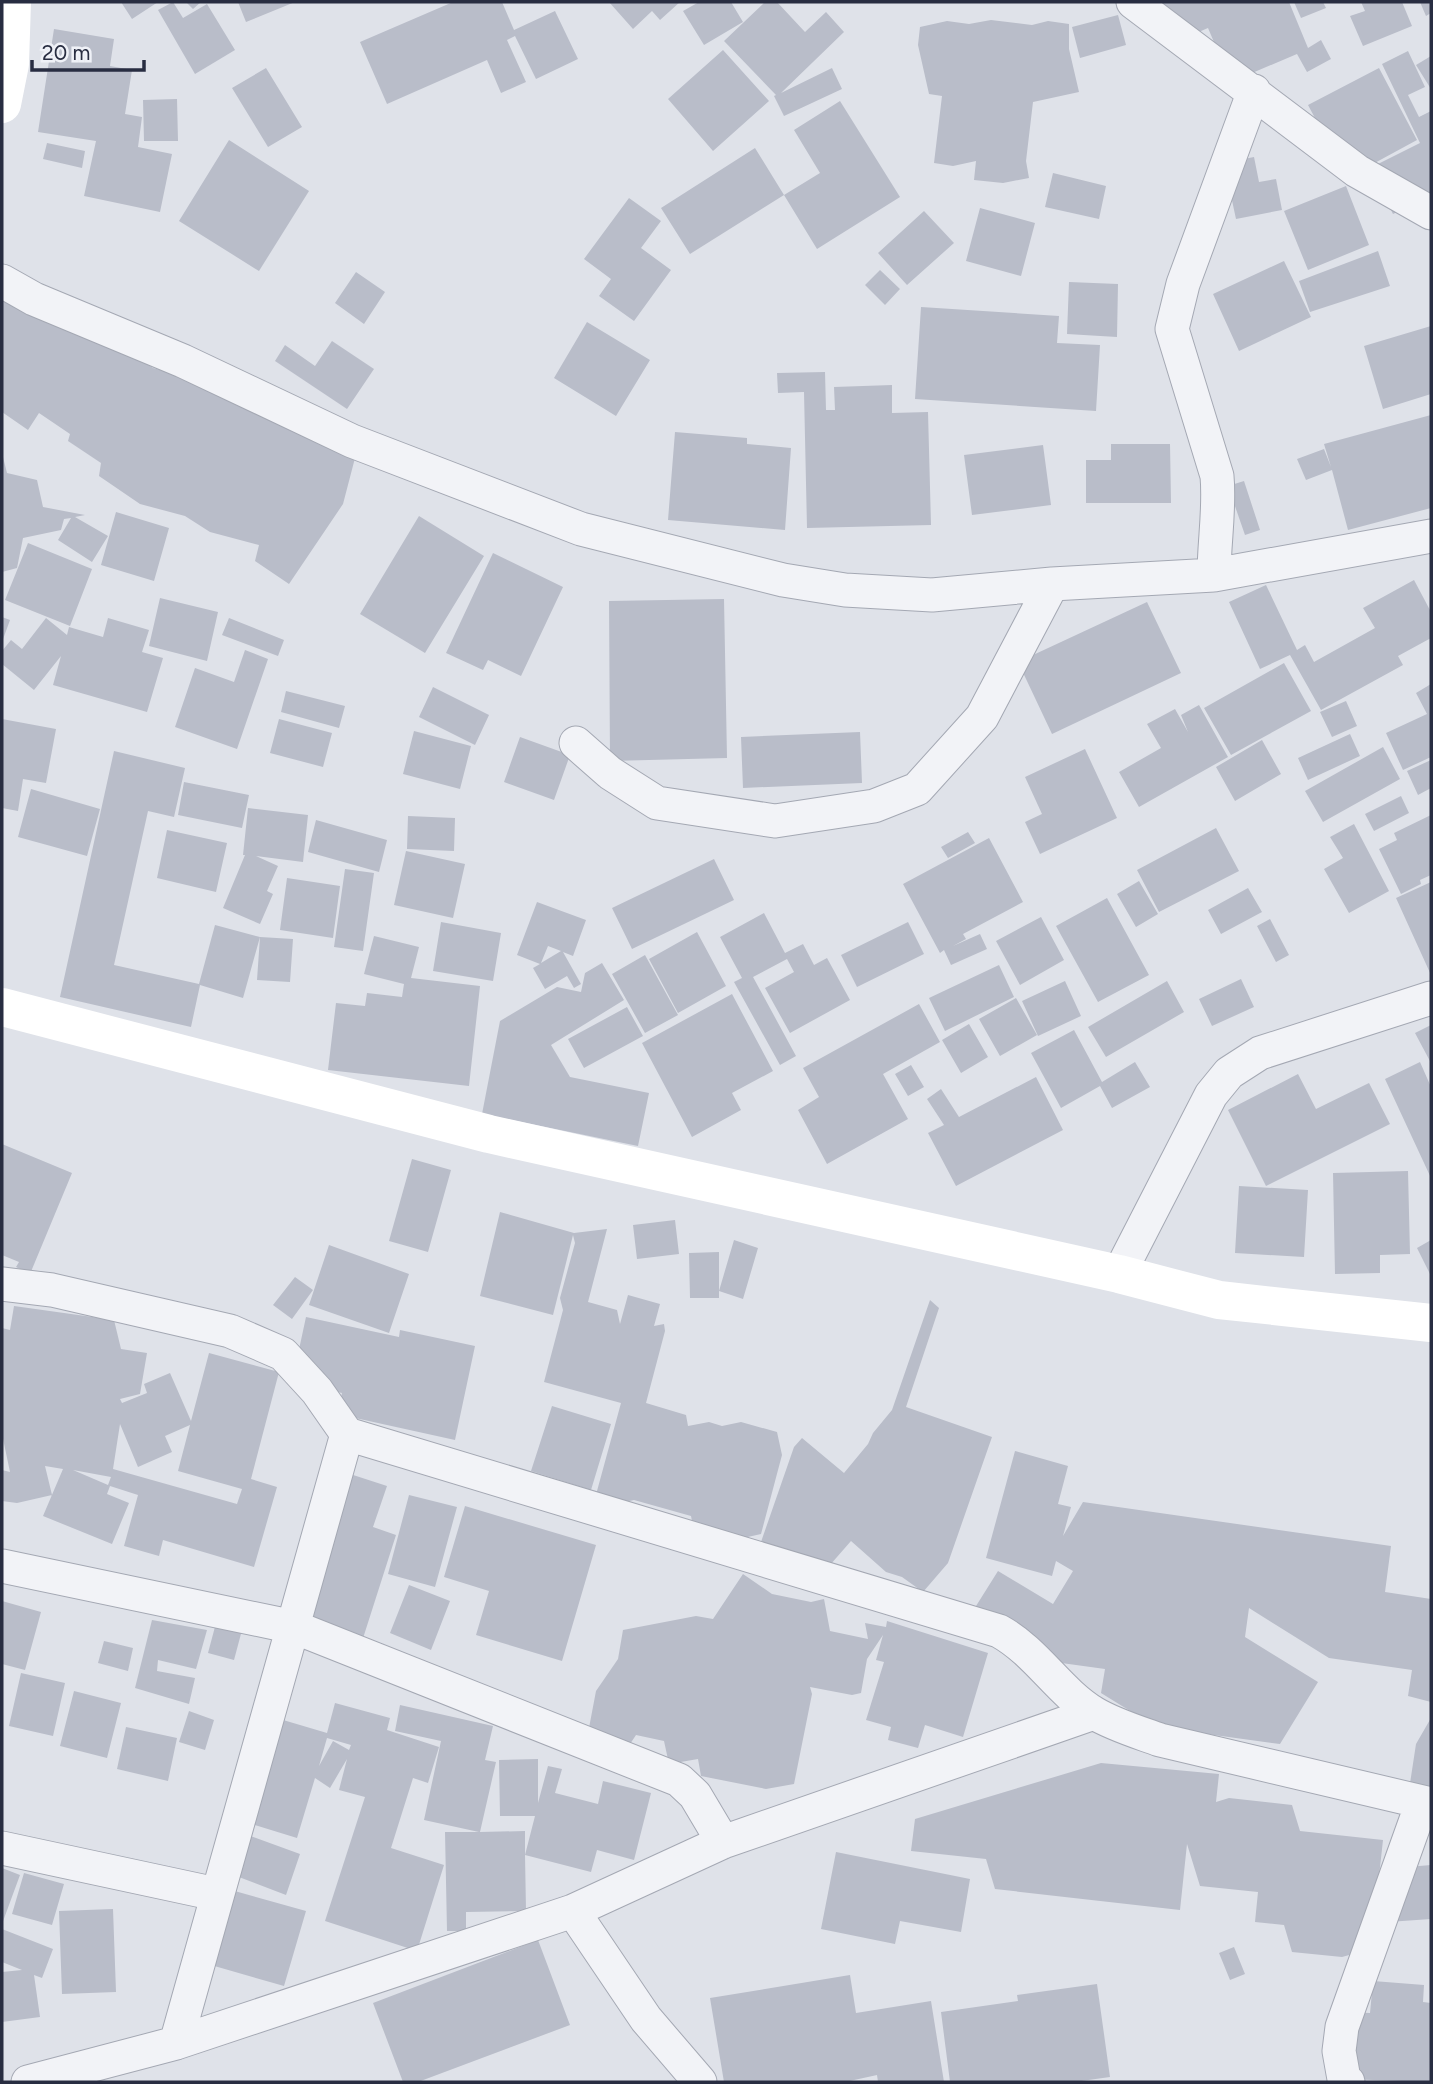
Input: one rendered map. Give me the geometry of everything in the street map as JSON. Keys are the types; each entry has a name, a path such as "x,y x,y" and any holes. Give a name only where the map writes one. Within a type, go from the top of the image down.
{"street":[{"path":"2,104 10,64 12,2"},
{"path":"1133,2 1357,171 1431,213"},
{"path":"1214,575 1217,476 1172,329 1183,284 1254,91"},
{"path":"2,281 34,299 183,361 352,441 581,529 721,567 845,590 932,595 1052,584 1214,575 1431,536"},
{"path":"576,743 610,773 657,803 775,821 874,806 917,789 982,717 1052,584"},
{"path":"1119,1274 1211,1095 1229,1073 1260,1053 1431,998"},
{"path":"2,1007 489,1134 1119,1274 1219,1300 1431,1323"},
{"path":"2,1284 52,1290 230,1331 283,1354 317,1391 347,1434 999,1631 1019,1642 1094,1713 1160,1740 1427,1804 1342,2026 1339,2051 1341,2081"},
{"path":"176,2043 347,1434"},
{"path":"2,1566 294,1627 679,1780 695,1794 723,1842"},
{"path":"28,2082 176,2043 573,1911 723,1842 1094,1713"},
{"path":"2,1848 216,1894"},
{"path":"573,1911 646,2019 701,2082"}],"building":[{"path":"121,2 158,2 132,19"},
{"path":"173,2 183,18 207,4 235,50 195,74 158,10"},
{"path":"186,2 201,2 193,9"},
{"path":"238,2 295,2 246,22"},
{"path":"453,2 502,2 514,30 555,11 578,59 536,79 515,36 507,40 526,82 501,93 487,60 387,104 360,42"},
{"path":"609,2 680,2 660,20 652,11 633,29"},
{"path":"699,2 731,2 743,22 704,45 683,11"},
{"path":"765,2 777,2 805,32 826,12 844,32 781,93 832,68 842,89 784,116 774,96 776,95 724,41"},
{"path":"1153,2 1289,2 1308,48 1321,40 1331,59 1307,72 1297,54 1231,82 1208,28 1187,37 1177,14 1161,21"},
{"path":"1294,2 1323,2 1326,8 1301,18"},
{"path":"1361,2 1402,2 1412,26 1363,46 1350,16 1365,11"},
{"path":"1420,2 1431,2 1431,13 1426,16"},
{"path":"1118,15 1126,45 1080,58 1072,27"},
{"path":"991,20 1032,25 1048,21 1069,24 1069,49 1079,92 1033,102 1026,161 1029,178 1003,183 974,180 976,161 953,166 934,163 942,96 929,94 918,45 920,27 947,21 969,24"},
{"path":"54,29 114,39 110,66 132,70 125,114 142,117 138,147 172,154 160,212 84,196 96,141 38,132"},
{"path":"723,50 769,101 713,151 668,99"},
{"path":"1408,51 1425,87 1408,95 1419,117 1431,111 1431,213 1416,203 1393,214 1370,168 1420,143 1382,64"},
{"path":"1431,56 1431,89 1416,65"},
{"path":"266,68 302,127 268,147 232,88"},
{"path":"1379,68 1417,140 1347,178 1308,105"},
{"path":"177,99 178,141 144,141 143,100"},
{"path":"840,101 900,197 817,249 784,195 820,173 794,130"},
{"path":"229,140 309,191 259,271 179,221"},
{"path":"47,143 85,151 82,168 43,159"},
{"path":"755,148 784,195 690,254 661,208"},
{"path":"1254,157 1259,182 1276,179 1282,210 1236,219 1224,163"},
{"path":"1053,173 1106,186 1099,219 1045,207"},
{"path":"1346,186 1369,245 1308,270 1284,211"},
{"path":"629,198 661,221 641,248 671,270 634,321 599,296 611,279 584,259"},
{"path":"980,208 1035,223 1021,276 966,261"},
{"path":"924,211 954,243 907,285 878,253"},
{"path":"1378,251 1390,286 1310,312 1299,281"},
{"path":"1284,261 1311,317 1239,351 1213,294"},
{"path":"880,270 900,289 885,305 865,285"},
{"path":"356,272 385,292 364,324 335,303"},
{"path":"2,274 20,279 153,368 224,387 355,458 343,504 289,584 255,561 259,545 210,532 185,516 140,504 99,476 101,463 68,441 70,434 39,413 28,430 2,412"},
{"path":"1069,282 1118,284 1117,337 1067,334"},
{"path":"921,307 1059,316 1057,343 1100,345 1096,411 915,399"},
{"path":"587,322 650,360 616,416 554,378"},
{"path":"1431,326 1431,394 1383,409 1364,346"},
{"path":"332,341 374,369 347,409 275,361 285,345 315,366"},
{"path":"825,372 826,410 835,410 834,387 892,385 892,413 928,412 931,525 807,528 804,392 778,393 777,373"},
{"path":"1431,415 1431,508 1348,530 1332,470 1306,480 1297,459 1324,449 1331,467 1324,444"},
{"path":"675,432 747,438 747,444 791,448 785,530 668,520"},
{"path":"1111,444 1170,444 1171,503 1086,503 1086,460 1111,460"},
{"path":"1043,445 1051,505 972,515 964,455"},
{"path":"2,453 7,473 37,480 43,507 85,515 75,517 108,536 92,562 58,540 71,518 64,519 61,530 23,538 17,568 2,572"},
{"path":"1244,481 1260,530 1245,535 1228,486"},
{"path":"116,512 169,528 154,581 101,565"},
{"path":"419,516 484,556 425,653 360,614"},
{"path":"28,543 92,569 70,626 5,600"},
{"path":"493,553 563,587 521,676 488,660 483,670 446,653"},
{"path":"1414,580 1431,612 1431,638 1398,656 1403,665 1321,710 1290,655 1260,669 1229,602 1266,585 1297,650 1305,645 1314,662 1375,628 1363,608"},
{"path":"160,598 218,612 207,661 149,646"},
{"path":"724,599 727,758 610,761 609,601"},
{"path":"1147,602 1181,673 1052,734 1018,662"},
{"path":"2,617 10,620 2,642"},
{"path":"46,618 67,635 69,627 103,637 108,618 149,630 142,652 163,658 147,712 53,685 61,656 34,690 2,664 2,651 11,640 22,649"},
{"path":"229,618 284,640 278,656 222,635"},
{"path":"245,650 268,659 237,749 175,727 195,668 234,682"},
{"path":"1284,663 1311,711 1231,755 1204,708"},
{"path":"1431,684 1431,757 1403,770 1386,733 1427,714 1416,693"},
{"path":"433,687 489,715 475,745 419,717"},
{"path":"286,691 345,706 339,728 281,712"},
{"path":"1346,701 1357,726 1332,737 1320,712"},
{"path":"1199,705 1228,757 1139,807 1119,772 1161,748 1147,724 1175,709 1188,732 1181,715"},
{"path":"2,719 56,729 46,783 23,779 18,811 2,808"},
{"path":"279,719 332,733 323,767 270,753"},
{"path":"414,731 471,746 460,789 403,774"},
{"path":"860,732 862,783 743,788 741,737"},
{"path":"1350,734 1360,756 1308,780 1298,758"},
{"path":"520,737 570,755 554,800 504,782"},
{"path":"1262,740 1281,774 1235,801 1216,767"},
{"path":"1383,747 1400,779 1323,822 1305,791"},
{"path":"1085,749 1117,818 1040,854 1025,822 1042,814 1025,777"},
{"path":"114,751 185,768 174,817 148,811 114,965 199,984 215,925 260,937 243,998 200,985 191,1027 60,997"},
{"path":"1431,760 1431,788 1418,795 1407,771"},
{"path":"184,782 249,795 242,828 178,815"},
{"path":"31,789 100,809 87,856 18,837"},
{"path":"1401,796 1409,813 1374,831 1365,814"},
{"path":"248,808 308,815 303,862 256,856 278,866 267,891 273,894 260,924 223,908 245,855"},
{"path":"1431,815 1431,875 1420,880 1421,884 1401,894 1379,849 1397,840 1394,833"},
{"path":"408,816 455,818 454,851 407,849"},
{"path":"316,820 387,840 379,872 308,852"},
{"path":"1354,824 1389,891 1349,913 1324,869 1343,858 1330,837"},
{"path":"1216,828 1239,871 1159,912 1137,870"},
{"path":"167,830 227,843 216,892 157,878"},
{"path":"968,832 975,843 948,858 941,847"},
{"path":"989,838 1023,902 963,934 966,939 953,946 980,934 987,949 951,965 944,950 940,953 903,884"},
{"path":"406,851 465,864 453,918 394,905"},
{"path":"714,859 734,900 632,949 612,908"},
{"path":"345,869 374,873 363,951 334,947"},
{"path":"287,878 340,886 333,938 280,930"},
{"path":"1139,881 1158,914 1136,927 1117,894"},
{"path":"1431,882 1431,975 1396,898"},
{"path":"1248,888 1262,912 1221,934 1208,910"},
{"path":"1107,898 1149,975 1098,1002 1056,926"},
{"path":"537,902 586,920 573,956 563,952 581,984 574,988 567,976 545,989 533,968 540,964 517,955","holes":["548,946 561,951 541,963"]},
{"path":"764,913 785,953 803,944 814,965 827,958 850,1000 790,1033 765,988 794,972 787,959 753,977 796,1056 780,1065 734,982 742,978 720,937"},
{"path":"1041,917 1064,960 1020,985 996,941"},
{"path":"1270,919 1289,955 1276,962 1257,926"},
{"path":"441,922 501,933 493,981 433,971"},
{"path":"908,922 924,954 857,987 841,955"},
{"path":"697,932 726,986 678,1013 649,959"},
{"path":"374,936 419,947 411,978 480,986 469,1086 328,1070 336,1003 365,1006 367,993 402,997 404,984 364,974"},
{"path":"260,937 293,939 290,982 257,980"},
{"path":"645,955 678,1015 645,1033 612,974"},
{"path":"602,963 624,1000 551,1045 570,1077 649,1093 638,1146 482,1114 500,1021 557,987 581,992 585,973"},
{"path":"999,965 1014,997 945,1031 929,998"},
{"path":"1241,979 1254,1007 1212,1026 1199,999"},
{"path":"1065,981 1081,1016 1038,1036 1022,1001"},
{"path":"1167,981 1184,1012 1106,1057 1088,1027"},
{"path":"732,994 773,1071 732,1093 741,1110 692,1137 642,1043"},
{"path":"1016,998 1037,1035 1000,1056 979,1019"},
{"path":"919,1004 940,1042 883,1074 908,1119 827,1164 798,1110 819,1097 803,1068"},
{"path":"627,1007 643,1036 584,1068 568,1039"},
{"path":"969,1024 988,1057 961,1073 942,1040"},
{"path":"1431,1025 1431,1063 1415,1033"},
{"path":"1074,1030 1102,1082 1135,1062 1150,1087 1112,1108 1100,1086 1061,1108 1031,1053"},
{"path":"1420,1062 1431,1087 1431,1178 1385,1079"},
{"path":"911,1065 924,1087 908,1096 895,1074"},
{"path":"1298,1074 1316,1109 1369,1083 1390,1124 1266,1186 1228,1110"},
{"path":"1036,1077 1063,1130 956,1186 928,1133 944,1125 927,1099 941,1089 959,1117"},
{"path":"2,1144 72,1173 30,1274 16,1267 19,1262 2,1255"},
{"path":"412,1159 451,1170 428,1252 389,1241"},
{"path":"1408,1171 1410,1254 1380,1255 1380,1273 1335,1274 1333,1173"},
{"path":"1239,1186 1308,1190 1304,1257 1235,1253"},
{"path":"500,1212 574,1233 607,1229 588,1302 617,1310 620,1324 628,1295 660,1304 654,1326 664,1324 665,1331 646,1403 686,1415 688,1426 709,1422 722,1426 741,1422 777,1432 782,1455 761,1534 730,1541 694,1531 691,1516 634,1500 606,1506 594,1502 621,1403 544,1382 563,1310 560,1298 575,1243 573,1235 553,1315 480,1296"},
{"path":"675,1220 679,1254 637,1259 633,1225"},
{"path":"734,1240 758,1248 743,1299 719,1291"},
{"path":"1431,1240 1431,1276 1417,1248"},
{"path":"329,1245 409,1274 389,1333 309,1305"},
{"path":"719,1252 719,1298 690,1298 689,1253"},
{"path":"295,1277 313,1290 292,1319 273,1305"},
{"path":"930,1300 939,1308 906,1407 992,1437 948,1563 923,1592 902,1577 886,1572 851,1541 830,1565 761,1542 794,1447 802,1438 844,1473 892,1410"},
{"path":"14,1306 114,1320 121,1349 147,1353 140,1394 120,1399 122,1403 147,1393 144,1384 170,1373 191,1421 209,1353 279,1372 251,1479 277,1487 254,1567 163,1540 159,1556 124,1546 138,1495 110,1486 107,1494 129,1503 112,1544 43,1516 52,1495 17,1503 2,1501 2,1470 10,1472 2,1434 2,1328 10,1330","holes":["120,1424 138,1467 172,1452 165,1436 190,1425 178,1471 242,1489 237,1504 113,1469","45,1466 63,1469 52,1495","73,1470 111,1477 108,1485"]},
{"path":"306,1317 399,1337 400,1330 475,1346 455,1440 337,1414 342,1393 292,1382"},
{"path":"552,1406 611,1424 591,1490 531,1471"},
{"path":"1015,1451 1068,1466 1058,1504 1071,1507 1063,1536 1083,1502 1391,1546 1385,1592 1431,1599 1431,1702 1408,1696 1412,1670 1329,1658 1249,1608 1245,1637 1318,1682 1280,1744 1156,1727 1101,1693 1105,1669 1047,1661 971,1614 998,1571 1053,1604 1073,1571 1056,1561 1052,1576 986,1558"},
{"path":"347,1473 387,1486 373,1527 396,1535 357,1657 294,1637"},
{"path":"409,1495 457,1507 435,1587 388,1574"},
{"path":"465,1506 596,1545 562,1661 476,1635 489,1591 444,1577"},
{"path":"743,1574 772,1594 811,1602 824,1599 830,1631 868,1639 865,1623 886,1627 887,1621 988,1653 963,1737 925,1725 918,1748 888,1740 891,1727 866,1720 884,1662 876,1660 883,1635 867,1659 861,1693 852,1695 810,1687 812,1694 794,1784 766,1789 701,1776 698,1759 669,1764 664,1741 636,1735 622,1756 585,1749 596,1691 618,1659 623,1630 696,1616 713,1619"},
{"path":"409,1585 450,1601 431,1650 390,1633"},
{"path":"2,1601 41,1612 25,1670 2,1664"},
{"path":"152,1620 207,1630 196,1669 158,1660 157,1671 195,1678 189,1704 135,1688"},
{"path":"216,1623 242,1630 234,1660 208,1653"},
{"path":"104,1641 133,1648 128,1671 98,1663"},
{"path":"21,1673 65,1683 53,1736 9,1726"},
{"path":"74,1691 121,1703 107,1758 60,1746"},
{"path":"335,1703 390,1718 387,1730 439,1747 428,1783 413,1778 391,1848 444,1865 417,1951 325,1921 365,1797 339,1790 347,1759 330,1788 315,1778 297,1838 242,1821 273,1717 327,1733","holes":["327,1738 351,1745 349,1750 333,1741 319,1766"]},
{"path":"400,1705 493,1726 485,1760 496,1762 480,1832 525,1831 526,1911 466,1912 466,1931 447,1931 445,1832 479,1832 424,1820 441,1741 395,1731"},
{"path":"189,1711 214,1720 205,1750 179,1742"},
{"path":"1431,1718 1431,1793 1409,1790 1416,1744"},
{"path":"126,1727 177,1738 168,1781 117,1769"},
{"path":"538,1759 538,1803 548,1766 562,1769 555,1793 598,1804 603,1781 651,1793 634,1860 597,1850 591,1872 525,1855 535,1816 500,1816 499,1760"},
{"path":"1101,1763 1219,1774 1216,1802 1229,1798 1292,1805 1300,1831 1383,1840 1371,1949 1342,1957 1292,1952 1284,1925 1255,1922 1258,1892 1200,1886 1187,1844 1180,1910 995,1889 986,1859 911,1851 915,1819"},
{"path":"245,1834 300,1854 286,1895 231,1874"},
{"path":"836,1852 970,1879 961,1932 900,1921 895,1944 821,1929"},
{"path":"1431,1865 1431,1919 1388,1922 1384,1869"},
{"path":"2,1868 20,1875 2,1924"},
{"path":"24,1873 64,1884 52,1925 12,1914"},
{"path":"224,1888 306,1911 284,1986 204,1963"},
{"path":"113,1909 116,1992 62,1994 59,1911"},
{"path":"2,1929 53,1949 42,1978 34,1975 40,2017 2,2022 2,1972 22,1970 2,1962"},
{"path":"538,1940 570,2025 418,2082 403,2082 373,2003"},
{"path":"1234,1947 1245,1974 1230,1980 1219,1953"},
{"path":"850,1975 856,2013 931,2001 944,2082 878,2082 877,2075 845,2082 724,2082 710,1998"},
{"path":"1373,1981 1424,1985 1423,2002 1431,2003 1431,2082 1344,2079 1349,2012 1370,2013"},
{"path":"1097,1984 1110,2077 1074,2082 950,2082 941,2012 1018,2001 1017,1995"}]}
